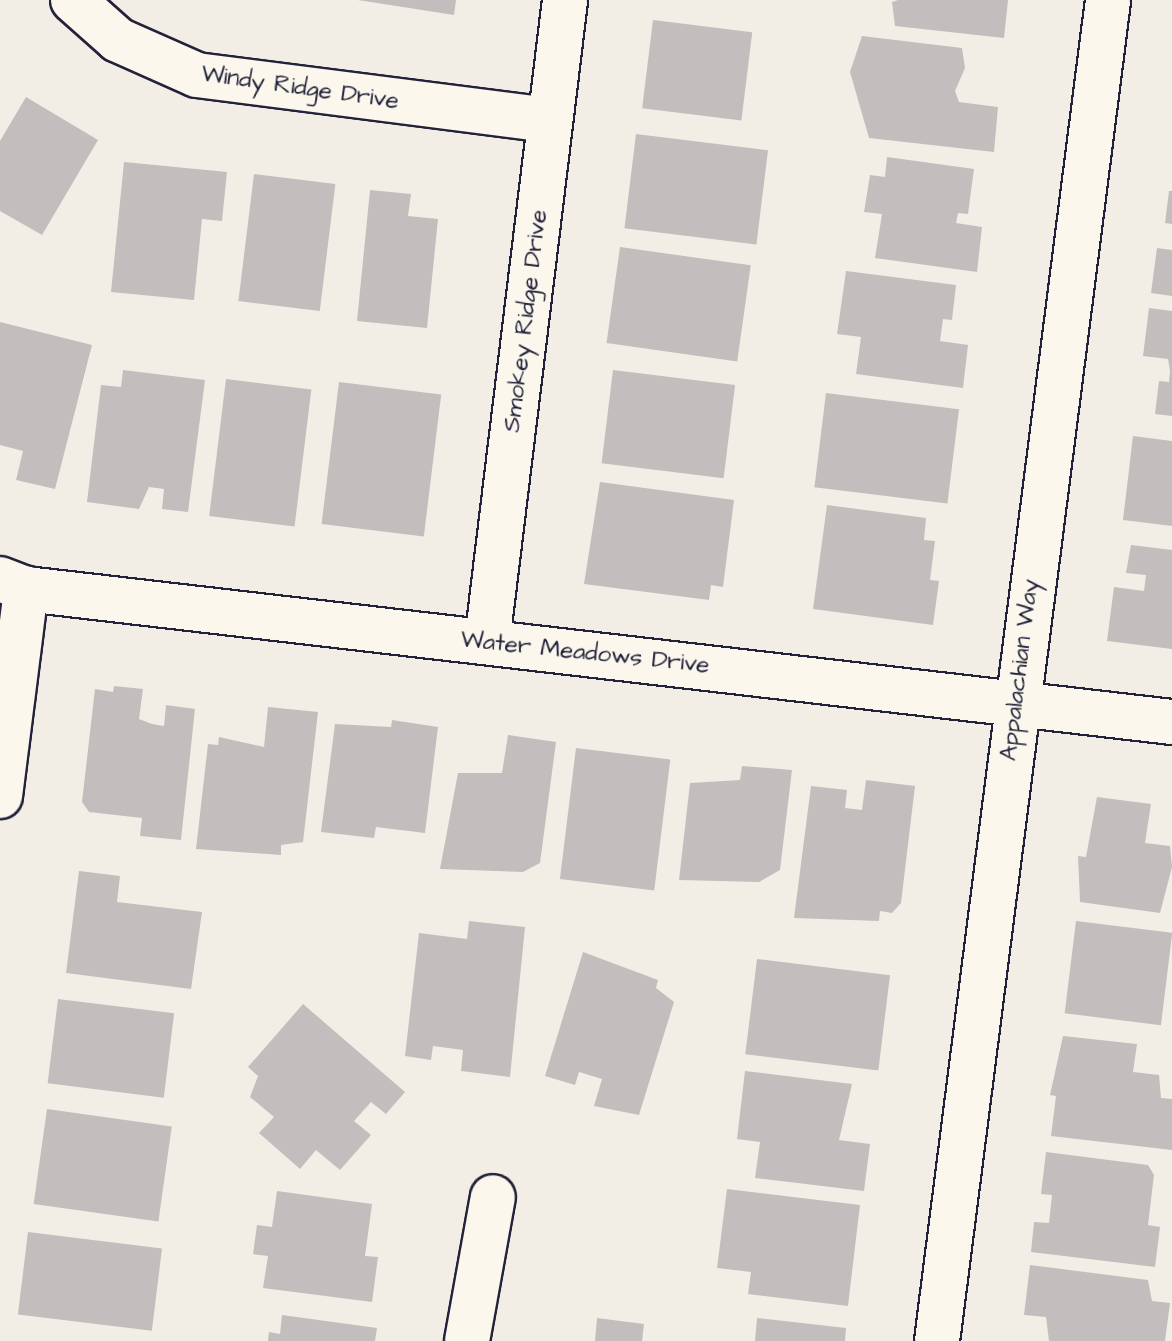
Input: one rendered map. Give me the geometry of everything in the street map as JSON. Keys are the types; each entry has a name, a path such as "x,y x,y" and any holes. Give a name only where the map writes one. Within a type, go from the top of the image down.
{"street":[{"name":"Windy Ridge Drive","path":"73,0 118,40 197,75 549,120"},
{"name":"Smokey Ridge Drive","path":"487,642 565,0"},
{"name":"Appalachian Way","path":"937,1341 1015,702 1108,0"},
{"name":"Water Meadows Drive","path":"13,584 1172,722"},
{"path":"0,796 13,584"},
{"path":"467,1341 493,1197"}],"building":[{"path":"358,0 456,0 454,15"},
{"path":"1008,0 1004,38 895,26 892,2"},
{"path":"653,20 752,32 741,121 642,108"},
{"path":"862,36 962,48 965,68 955,91 959,102 998,107 994,152 869,138 850,72"},
{"path":"26,97 98,140 42,235 0,211 0,141"},
{"path":"636,134 768,150 756,245 624,228"},
{"path":"887,157 974,169 968,214 958,213 956,223 982,227 977,272 875,258 882,214 864,212 870,175 885,177"},
{"path":"124,162 227,172 222,221 202,219 194,300 111,292"},
{"path":"254,174 335,184 320,311 238,301"},
{"path":"370,190 411,194 408,216 438,219 427,328 357,321"},
{"path":"1169,191 1172,191 1172,224 1165,223"},
{"path":"620,247 751,265 737,361 607,343"},
{"path":"1157,248 1172,250 1172,296 1151,293"},
{"path":"846,271 956,285 952,320 943,319 940,341 968,345 963,388 856,374 861,337 837,334"},
{"path":"1149,308 1172,311 1172,416 1155,414 1159,381 1169,382 1170,371 1168,359 1143,356"},
{"path":"0,322 92,345 55,489 16,480 23,451 0,445"},
{"path":"123,370 205,380 188,512 162,509 164,489 149,487 139,509 87,502 101,385 121,387"},
{"path":"613,370 735,385 724,478 602,463"},
{"path":"226,379 311,389 295,526 209,516"},
{"path":"339,382 441,395 424,536 322,524"},
{"path":"826,393 959,409 947,504 814,487"},
{"path":"1133,436 1172,441 1172,526 1123,520"},
{"path":"600,482 734,500 723,587 711,585 709,600 584,584"},
{"path":"827,505 926,518 924,540 935,541 930,580 939,581 933,625 813,609"},
{"path":"1131,545 1172,550 1172,649 1107,641 1114,587 1144,591 1146,575 1126,573"},
{"path":"114,686 143,689 139,719 152,724 164,726 166,705 195,709 181,840 140,836 142,818 89,812 82,802 95,689 113,692"},
{"path":"268,707 318,712 303,842 281,845 281,855 196,849 208,744 218,745 219,737 264,747"},
{"path":"392,720 438,727 425,833 376,827 374,838 321,832 335,724 391,727"},
{"path":"508,735 556,742 540,863 523,872 440,869 458,773 502,773"},
{"path":"576,748 670,760 654,891 560,879"},
{"path":"742,766 792,770 780,870 759,882 679,880 690,783 740,780"},
{"path":"866,780 915,786 901,903 892,913 880,911 879,921 794,918 811,786 847,790 845,808 862,810"},
{"path":"1097,797 1151,804 1145,843 1170,846 1172,867 1160,913 1080,902 1078,856 1086,857"},
{"path":"79,871 120,876 117,902 202,912 191,989 66,973"},
{"path":"469,921 525,927 510,1077 461,1071 463,1050 433,1046 431,1060 405,1056 419,933 467,939"},
{"path":"1076,921 1172,933 1161,1025 1065,1013"},
{"path":"583,952 658,980 656,988 674,1002 639,1115 594,1106 602,1079 579,1072 575,1085 545,1076"},
{"path":"757,959 890,975 878,1071 745,1054"},
{"path":"58,999 174,1013 164,1098 48,1083"},
{"path":"303,1004 405,1092 386,1114 371,1102 354,1121 371,1135 340,1170 316,1150 300,1169 259,1133 274,1117 250,1097 258,1076 248,1067"},
{"path":"1063,1036 1137,1044 1133,1072 1159,1075 1161,1098 1172,1099 1172,1150 1051,1136 1056,1096 1050,1095"},
{"path":"745,1071 852,1084 839,1140 870,1144 864,1191 755,1178 760,1142 737,1139"},
{"path":"47,1109 172,1127 158,1222 34,1204"},
{"path":"1046,1152 1148,1165 1154,1175 1148,1225 1160,1227 1155,1267 1031,1252 1034,1222 1049,1223 1052,1195 1041,1194"},
{"path":"727,1189 860,1205 848,1306 748,1294 751,1272 717,1268"},
{"path":"277,1191 372,1204 365,1256 378,1257 372,1302 263,1288 268,1256 253,1254 257,1225 272,1227"},
{"path":"28,1232 162,1248 152,1331 18,1314"},
{"path":"1030,1265 1148,1280 1152,1301 1170,1303 1165,1341 1049,1341 1046,1317 1024,1315"},
{"path":"282,1315 377,1328 375,1341 268,1341 269,1332 280,1334"},
{"path":"597,1318 644,1324 642,1341 595,1341"},
{"path":"757,1318 846,1328 845,1341 755,1341"}]}
